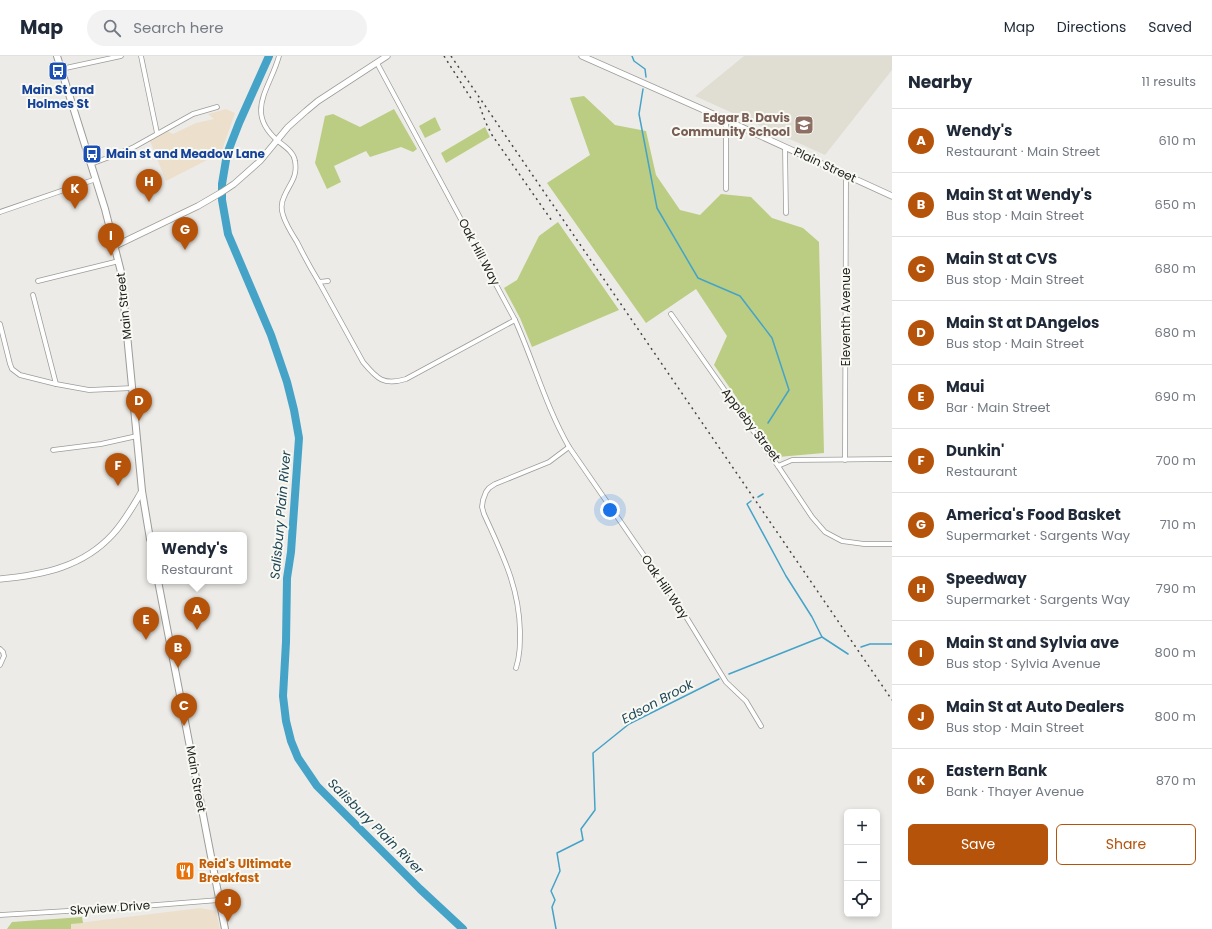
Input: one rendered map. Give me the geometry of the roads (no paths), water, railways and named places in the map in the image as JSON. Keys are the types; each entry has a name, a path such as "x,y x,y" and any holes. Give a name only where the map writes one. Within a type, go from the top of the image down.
{"main road":[{"name":"Main Street","path":"57,56 96,179 119,261 124,296 142,491 149,532"},
{"path":"115,246 211,199 234,184 260,161 296,119 318,101 387,56"},
{"name":"Plain Street","path":"582,56 892,196"},
{"path":"0,578 48,572 75,562 91,553 104,544 114,533 131,510 142,491"},
{"path":"131,510 136,506 144,505"},
{"name":"Main Street","path":"159,584 225,929"}],"street":[{"path":"61,69 121,56"},
{"path":"141,56 157,133"},
{"path":"279,56 264,95 261,108 263,124 267,132 290,152 295,159 296,166 293,182 284,198 282,207 283,215 363,362 372,373 384,381 394,383 406,379 515,320"},
{"name":"Oak Hill Way","path":"377,63 515,320 559,430 569,447 685,615 726,682 746,701 761,726"},
{"path":"91,164 134,147 193,114 217,107"},
{"path":"726,120 726,189"},
{"path":"785,147 786,213"},
{"name":"Eleventh Avenue","path":"846,174 846,460"},
{"path":"0,212 96,179"},
{"path":"38,281 119,261"},
{"path":"319,282 328,281"},
{"path":"33,295 56,384"},
{"name":"Appleby Street","path":"671,314 778,466 792,460 892,459"},
{"path":"0,324 12,368 20,375 89,390 133,388"},
{"path":"53,450 101,444 137,436"},
{"path":"516,668 520,647 518,602 511,577 484,514 482,507 483,500 486,492 495,484 549,462 569,447"},
{"path":"778,466 819,527 825,532 842,541 864,544 892,544"},
{"path":"0,649 4,656 0,665"},
{"name":"Skyview Drive","path":"0,915 219,900"}],"waterway":[{"name":"Salisbury Plain River","path":"269,56 227,154 222,184 222,200 228,234 271,335 287,382 299,438 291,552 287,578 283,696 286,721 291,741 298,758 317,786 420,889 463,929"},
{"path":"632,56 634,61 645,69 646,77"},
{"path":"643,89 639,114 657,208 698,278 740,296 772,338 789,390 768,423"},
{"path":"758,497 763,494"},
{"path":"751,501 747,504 786,576 812,617 822,637"},
{"name":"Edson Brook","path":"729,674 822,637 848,654"},
{"name":"Edson Brook","path":"861,647 870,644 892,644"},
{"name":"Edson Brook","path":"556,929 552,907 555,900 551,891 560,871 557,853 583,840 581,829 595,810 593,753 629,724 719,679"}],"railway":[{"path":"444,56 472,100"},
{"path":"451,56 892,700"},
{"path":"478,101 492,135 552,221"}],"place":[{"name":"Main St and Holmes St","path":"58,71"},
{"name":"Edgar B. Davis Community School","path":"804,125"},
{"name":"Main st and Meadow Lane","path":"92,154"},
{"name":"Speedway","path":"149,202"},
{"name":"Eastern Bank","path":"75,209"},
{"name":"America's Food Basket","path":"185,250"},
{"name":"Main St and Sylvia ave","path":"111,256"},
{"name":"Main St at DAngelos","path":"139,421"},
{"name":"Dunkin'","path":"118,486"},
{"name":"Wendy's","path":"197,630"},
{"name":"Maui","path":"146,640"},
{"name":"Main St at Wendy's","path":"178,668"},
{"name":"Main St at CVS","path":"184,726"},
{"name":"Reid's Ultimate Breakfast","path":"185,871"},
{"name":"Main St at Auto Dealers","path":"228,922"}]}
